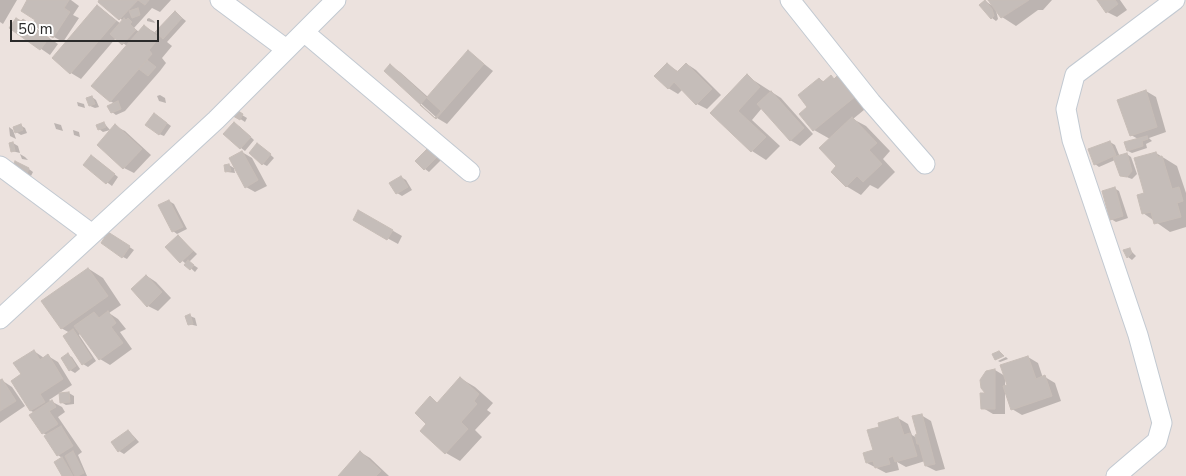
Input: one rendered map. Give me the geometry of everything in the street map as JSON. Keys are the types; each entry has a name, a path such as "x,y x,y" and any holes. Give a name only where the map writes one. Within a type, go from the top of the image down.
{"street":[{"path":"220,0 286,50"},
{"path":"0,320 216,120 336,0"},
{"path":"790,0 859,88 925,164"},
{"path":"1116,476 1157,441 1162,423 1138,335 1072,140 1066,109 1075,75 1175,0"},
{"path":"304,32 470,172"},
{"path":"0,166 92,234"}],"building":[{"path":"27,0 69,0 64,8 70,12 53,38 32,24 35,20 21,11"},
{"path":"99,0 138,0 119,20 98,2"},
{"path":"138,0 149,0 145,5"},
{"path":"985,0 992,9 994,16 991,19 979,5"},
{"path":"988,0 1029,0 1001,18"},
{"path":"1097,0 1115,0 1118,4 1106,13"},
{"path":"97,5 116,21 70,74 52,58"},
{"path":"138,8 140,15 132,18 129,11"},
{"path":"175,11 182,18 163,39 155,32"},
{"path":"16,18 21,21 23,19 49,38 40,50 9,28"},
{"path":"124,18 126,20 128,18 132,22 130,24 136,30 122,45 110,34"},
{"path":"144,25 159,38 149,50 152,54 110,102 91,86"},
{"path":"468,50 484,64 436,119 420,105"},
{"path":"147,60 156,67 148,76 139,69"},
{"path":"667,63 677,72 686,63 712,89 696,105 674,82 668,89 654,76"},
{"path":"390,64 441,111 435,118 384,71"},
{"path":"747,74 760,87 738,111 766,137 751,152 710,113"},
{"path":"839,74 856,96 813,131 799,114 807,107 798,95 819,78 823,82 831,75 834,79"},
{"path":"1146,90 1157,127 1130,136 1117,100"},
{"path":"771,91 804,128 790,141 757,104"},
{"path":"92,96 95,104 89,106 86,98"},
{"path":"118,101 121,109 111,113 107,106"},
{"path":"232,107 243,114 240,120 228,113"},
{"path":"154,113 167,123 159,135 145,125"},
{"path":"852,117 877,143 869,150 882,164 863,182 857,176 846,187 831,172 836,166 819,148"},
{"path":"104,122 106,127 98,130 96,125"},
{"path":"234,122 251,137 240,149 223,134"},
{"path":"21,124 23,130 15,133 13,127"},
{"path":"115,124 142,149 123,169 97,145"},
{"path":"1147,136 1148,139 1142,141 1143,146 1127,151 1124,142"},
{"path":"1110,141 1116,155 1094,165 1088,149"},
{"path":"13,142 15,151 11,152 9,143"},
{"path":"257,143 271,154 262,165 249,153"},
{"path":"428,148 437,157 424,170 415,161"},
{"path":"242,151 258,180 245,188 229,158"},
{"path":"1156,152 1158,157 1162,156 1172,189 1179,187 1183,201 1177,203 1181,217 1154,224 1151,212 1142,214 1137,195 1144,193 1134,158"},
{"path":"1127,153 1132,171 1127,177 1120,176 1113,157"},
{"path":"91,155 115,174 106,184 83,165"},
{"path":"15,161 29,168 27,174 12,168"},
{"path":"229,164 231,171 225,172 224,165"},
{"path":"401,176 408,187 396,194 389,183"},
{"path":"1115,187 1123,216 1110,220 1102,191"},
{"path":"169,200 183,227 172,232 158,205"},
{"path":"358,210 393,230 387,240 353,220"},
{"path":"108,232 130,246 122,258 101,243"},
{"path":"178,235 193,251 180,263 165,247"},
{"path":"1130,248 1132,253 1127,258 1123,250"},
{"path":"188,260 194,265 190,270 184,265"},
{"path":"88,268 108,296 61,329 41,301"},
{"path":"146,275 162,292 147,307 131,289"},
{"path":"108,311 116,323 111,327 123,343 99,360 74,326 94,312 99,318"},
{"path":"190,314 193,324 188,325 185,316"},
{"path":"73,329 92,358 82,365 63,336"},
{"path":"34,350 40,360 48,354 63,379 40,394 45,402 30,411 11,381 21,374 13,363"},
{"path":"999,351 1004,356 995,360 992,354"},
{"path":"68,353 76,366 69,371 61,358"},
{"path":"1028,356 1036,379 1045,375 1052,396 1011,410 1003,386 1007,385 1000,365"},
{"path":"995,369 995,409 981,409 980,393 985,393 981,388 980,380 986,371"},
{"path":"460,377 479,394 474,401 477,404 461,422 468,429 445,454 420,431 426,424 415,413 430,396 437,403"},
{"path":"2,379 16,401 0,411 0,381"},
{"path":"69,392 70,402 60,403 59,393"},
{"path":"52,400 56,407 49,411 58,424 42,434 29,415"},
{"path":"922,414 935,464 925,466 919,444 917,444 915,435 917,434 912,416"},
{"path":"898,417 904,435 910,433 917,456 895,462 893,456 888,458 890,464 875,468 873,461 866,463 863,453 873,450 867,430 879,427 878,423"},
{"path":"61,426 73,446 57,456 44,436"},
{"path":"128,430 135,439 118,452 111,442"},
{"path":"73,451 84,473 78,476 75,476 65,456"},
{"path":"360,451 381,471 376,476 338,476"},
{"path":"62,457 73,476 62,476 54,462"}]}
